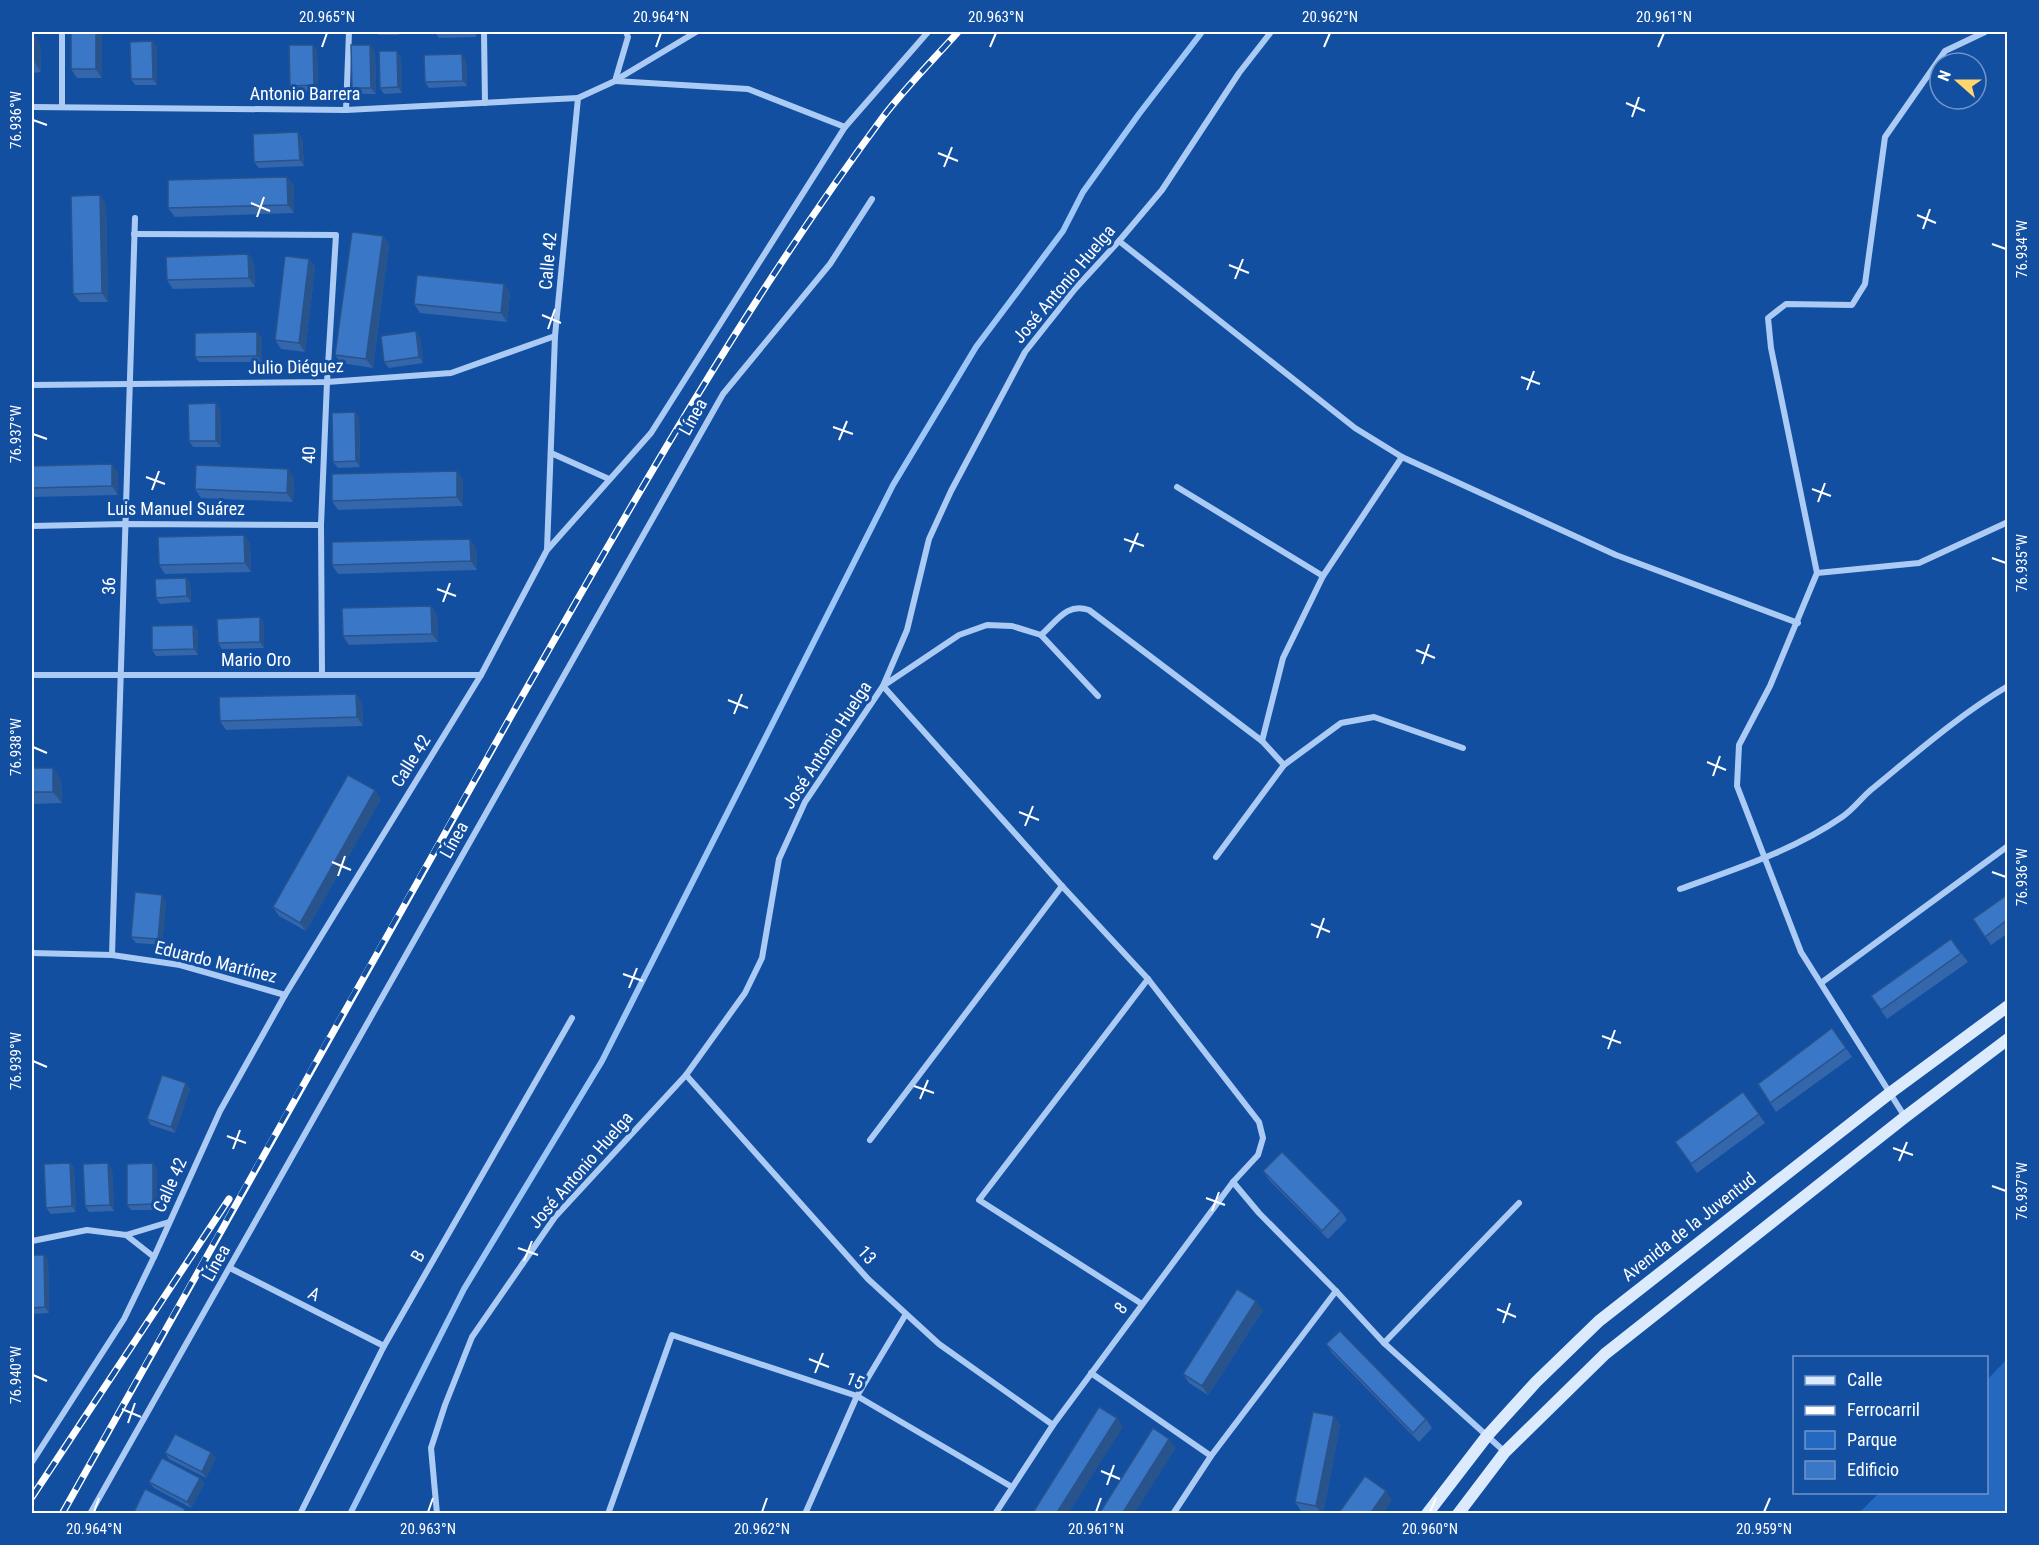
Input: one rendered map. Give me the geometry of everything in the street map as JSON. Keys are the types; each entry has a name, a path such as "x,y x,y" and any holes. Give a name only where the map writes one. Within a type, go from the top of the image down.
{"main road":[{"name":"Avenida de la Juventud","path":"1427,1514 1487,1436 1536,1383 1599,1321 1890,1093 2007,1006"},
{"path":"1458,1514 1505,1452 1605,1353 2007,1039"}],"street":[{"path":"62,32 62,106"},
{"path":"346,110 349,32"},
{"path":"484,32 485,103"},
{"path":"615,81 628,37 626,32"},
{"path":"578,98 615,81 696,32"},
{"name":"Línea","path":"547,550 651,432 845,127 928,32"},
{"name":"José Antonio Huelga","path":"437,1514 431,1448 472,1337 555,1217 686,1076 746,993 762,958 779,859 805,802 883,686 907,630 929,539 951,491 1025,352 1075,288 1162,190 1239,73 1271,32"},
{"path":"1905,1117 1801,952 1737,786 1738,745 1770,686 1817,573 1771,348 1768,318 1786,304 1852,305 1865,284 1885,137 1945,51 1985,32"},
{"path":"615,81 748,89 845,127"},
{"name":"Antonio Barrera","path":"32,107 346,110 578,98"},
{"name":"Calle 42","path":"32,1462 124,1319 220,1111 285,994 482,675 547,550 555,336 578,98"},
{"name":"Línea","path":"90,1514 723,394 830,264 872,199"},
{"name":"36","path":"112,956 135,218"},
{"name":"40","path":"134,234 336,235 321,525 322,675"},
{"path":"1119,241 1355,428 1402,457 1617,555 1798,623"},
{"name":"Julio Diéguez","path":"32,385 327,382 451,373 555,336"},
{"path":"551,453 609,479"},
{"path":"1262,741 1283,658 1323,576 1402,457"},
{"path":"1177,488 1323,576"},
{"path":"1817,573 1919,563 2007,522"},
{"name":"Luis Manuel Suárez","path":"32,526 321,525"},
{"path":"1041,635 1070,609 1080,607 1089,610 1262,741 1284,765"},
{"path":"1098,696 1041,635 1012,626 987,625 959,634 883,686 1148,979 979,1200 1142,1304"},
{"name":"Mario Oro","path":"32,675 482,675"},
{"path":"1680,889 1764,858 1817,833 1845,815 1869,791 1983,700 2007,686"},
{"path":"1216,857 1284,765 1341,723 1374,717 1463,748"},
{"path":"1821,983 2007,846"},
{"path":"870,1140 1062,886"},
{"name":"Eduardo Martínez","path":"32,952 112,956 180,965 285,994"},
{"name":"8","path":"995,1514 1053,1425 1091,1373 1233,1182 1258,1155 1263,1138 1259,1122 1148,979"},
{"name":"B","path":"300,1514 384,1346 572,1018"},
{"name":"13","path":"686,1076 868,1279 939,1344 1053,1425"},
{"path":"1233,1182 1259,1213 1384,1343 1505,1452"},
{"path":"1384,1343 1519,1203"},
{"path":"32,1241 87,1230 126,1235 169,1222"},
{"path":"126,1235 154,1257"},
{"name":"A","path":"230,1268 384,1346"},
{"path":"1173,1514 1211,1456 1336,1291"},
{"path":"805,1514 856,1396 906,1314"},
{"name":"15","path":"608,1514 672,1335 856,1396 1012,1486"},
{"path":"1091,1373 1211,1456"}],"green space":[{"path":"2007,1359 2007,1513 1859,1513 1878,1494 1988,1494 1988,1379"}],"building":[{"path":"71,32 96,32 96,69 71,69"},
{"path":"152,41 153,79 131,79 130,42"},
{"path":"289,45 313,45 314,85 290,86"},
{"path":"351,45 370,45 371,88 352,88"},
{"path":"379,51 397,51 398,87 380,88"},
{"path":"462,54 463,81 425,82 424,55"},
{"path":"298,132 300,160 254,162 253,134"},
{"path":"287,177 288,205 168,208 168,180"},
{"path":"100,195 102,293 73,294 71,196"},
{"path":"352,232 383,236 366,359 335,355"},
{"path":"248,254 249,278 167,280 166,257"},
{"path":"285,256 309,259 299,343 275,340"},
{"path":"417,275 504,284 501,313 414,304"},
{"path":"416,331 419,357 384,362 381,336"},
{"path":"257,332 257,356 195,357 195,333"},
{"path":"216,403 216,441 189,441 188,404"},
{"path":"355,412 356,461 333,462 332,413"},
{"path":"112,464 112,486 32,488 32,466"},
{"path":"196,465 288,469 287,493 195,489"},
{"path":"457,471 457,497 332,501 332,474"},
{"path":"244,535 245,563 159,565 158,537"},
{"path":"470,539 471,561 332,565 332,542"},
{"path":"186,578 187,596 156,598 155,579"},
{"path":"431,606 432,634 343,636 342,608"},
{"path":"260,617 260,642 218,643 217,619"},
{"path":"193,625 194,649 152,650 152,626"},
{"path":"356,694 357,717 220,721 219,697"},
{"path":"32,768 53,768 53,792 32,792"},
{"path":"348,775 375,790 300,923 273,907"},
{"path":"135,892 162,895 158,939 131,937"},
{"path":"2007,895 2007,920 1985,937 1973,919"},
{"path":"1951,939 1961,953 1881,1010 1871,996"},
{"path":"1832,1028 1846,1048 1770,1103 1758,1084"},
{"path":"162,1075 186,1083 171,1127 147,1119"},
{"path":"1743,1092 1759,1114 1691,1164 1675,1142"},
{"path":"1282,1152 1341,1211 1322,1231 1263,1171"},
{"path":"70,1163 72,1206 46,1208 44,1164"},
{"path":"108,1163 110,1205 85,1206 83,1164"},
{"path":"153,1163 153,1204 127,1205 127,1164"},
{"path":"32,1255 44,1255 45,1307 32,1308"},
{"path":"1237,1289 1256,1301 1202,1386 1183,1374"},
{"path":"1340,1331 1426,1419 1413,1433 1326,1344"},
{"path":"1099,1407 1117,1418 1056,1514 1032,1514"},
{"path":"1313,1412 1334,1416 1316,1506 1295,1502"},
{"path":"1153,1428 1169,1439 1122,1514 1099,1514"},
{"path":"175,1434 211,1452 202,1472 165,1453"},
{"path":"162,1458 200,1478 187,1502 149,1482"},
{"path":"1365,1476 1386,1491 1370,1514 1338,1514"},
{"path":"145,1489 185,1509 183,1514 133,1514"}],"waterway":[{"path":"350,1514 464,1289 602,1061 893,485 976,347 1063,231 1083,192 1202,32"}],"railway":[{"path":"62,1514 466,795 608,545 695,399 833,186 883,117 958,32"},
{"path":"32,1497 229,1199"}]}
